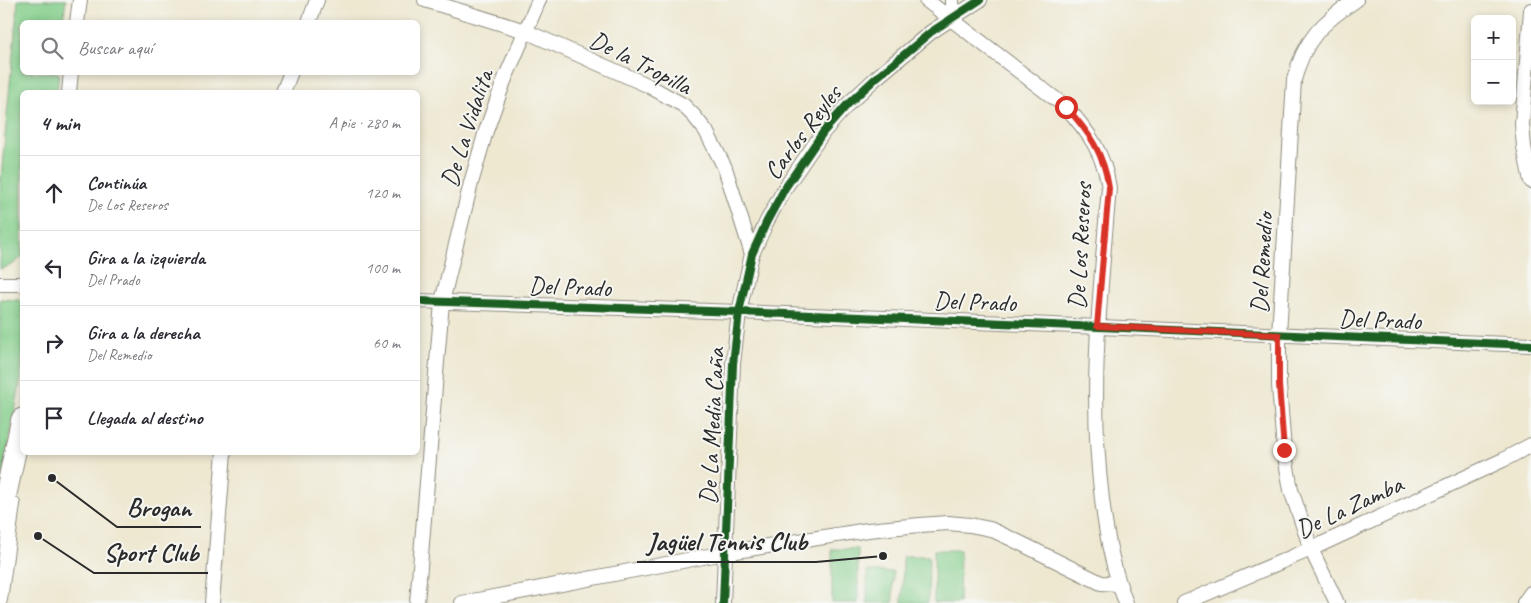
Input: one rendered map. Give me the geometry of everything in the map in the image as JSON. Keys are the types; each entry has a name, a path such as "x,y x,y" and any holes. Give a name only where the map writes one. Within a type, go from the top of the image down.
{"highway":[{"path":"0,522 20,428"}],"street":[{"path":"77,20 80,0"},
{"path":"310,20 318,0"},
{"name":"De la Tropilla","path":"425,0 525,31 646,85 683,105 706,131 725,168 752,254"},
{"name":"De La Vidalita","path":"417,603 442,302 471,183 486,131 504,81 539,0"},
{"name":"De Los Reseros","path":"926,0 1066,107 1082,124 1101,155 1109,188 1097,326 1096,433 1105,523 1119,584 1126,603"},
{"path":"952,0 952,18"},
{"name":"Carlos Reyles","path":"739,312 752,254 767,221 785,188 824,131 846,105 876,78 931,32 980,0"},
{"name":"Del Remedio","path":"1337,603 1311,549 1291,490 1284,450 1279,385 1279,335 1294,80 1303,51 1313,36 1335,14 1356,0"},
{"path":"1531,10 1522,124 1524,147 1531,181"},
{"path":"69,90 71,75"},
{"path":"284,90 290,75"},
{"path":"0,284 20,284"},
{"name":"Del Prado","path":"420,301 1097,326 1531,345"},
{"name":"De La Media Caña","path":"723,603 733,364 739,312"},
{"name":"De La Zamba","path":"1184,603 1311,549 1503,460 1531,445"},
{"path":"0,600 20,455"},
{"path":"212,603 224,455"},
{"path":"462,603 724,553 868,530 948,523 990,529 1101,583 1119,584"},
{"path":"1524,603 1531,593"}],"green space":[{"path":"18,0 66,0 63,20 20,20 20,75 59,75 57,90 20,90 20,259 12,265 0,269 0,188"},
{"path":"0,299 20,300 20,383 0,493"},
{"path":"832,549 858,549 858,603 832,603"},
{"path":"934,550 960,550 959,603 934,603"},
{"path":"903,556 929,556 928,603 902,603"},
{"path":"867,571 893,572 893,603 867,603"}],"cycle path":[{"path":"723,603 733,364 739,312 752,254 785,188 824,131 847,105 931,32 980,0"},
{"path":"420,301 739,312 1531,345"}],"place":[{"name":"Brogan","path":"52,478"},
{"name":"Sport Club","path":"38,536"},
{"name":"Jagüel Tennis Club","path":"883,556"}],"route":[{"path":"1066,107 1082,124 1101,155 1109,188 1097,326 1279,335 1279,385 1284,450"}]}
